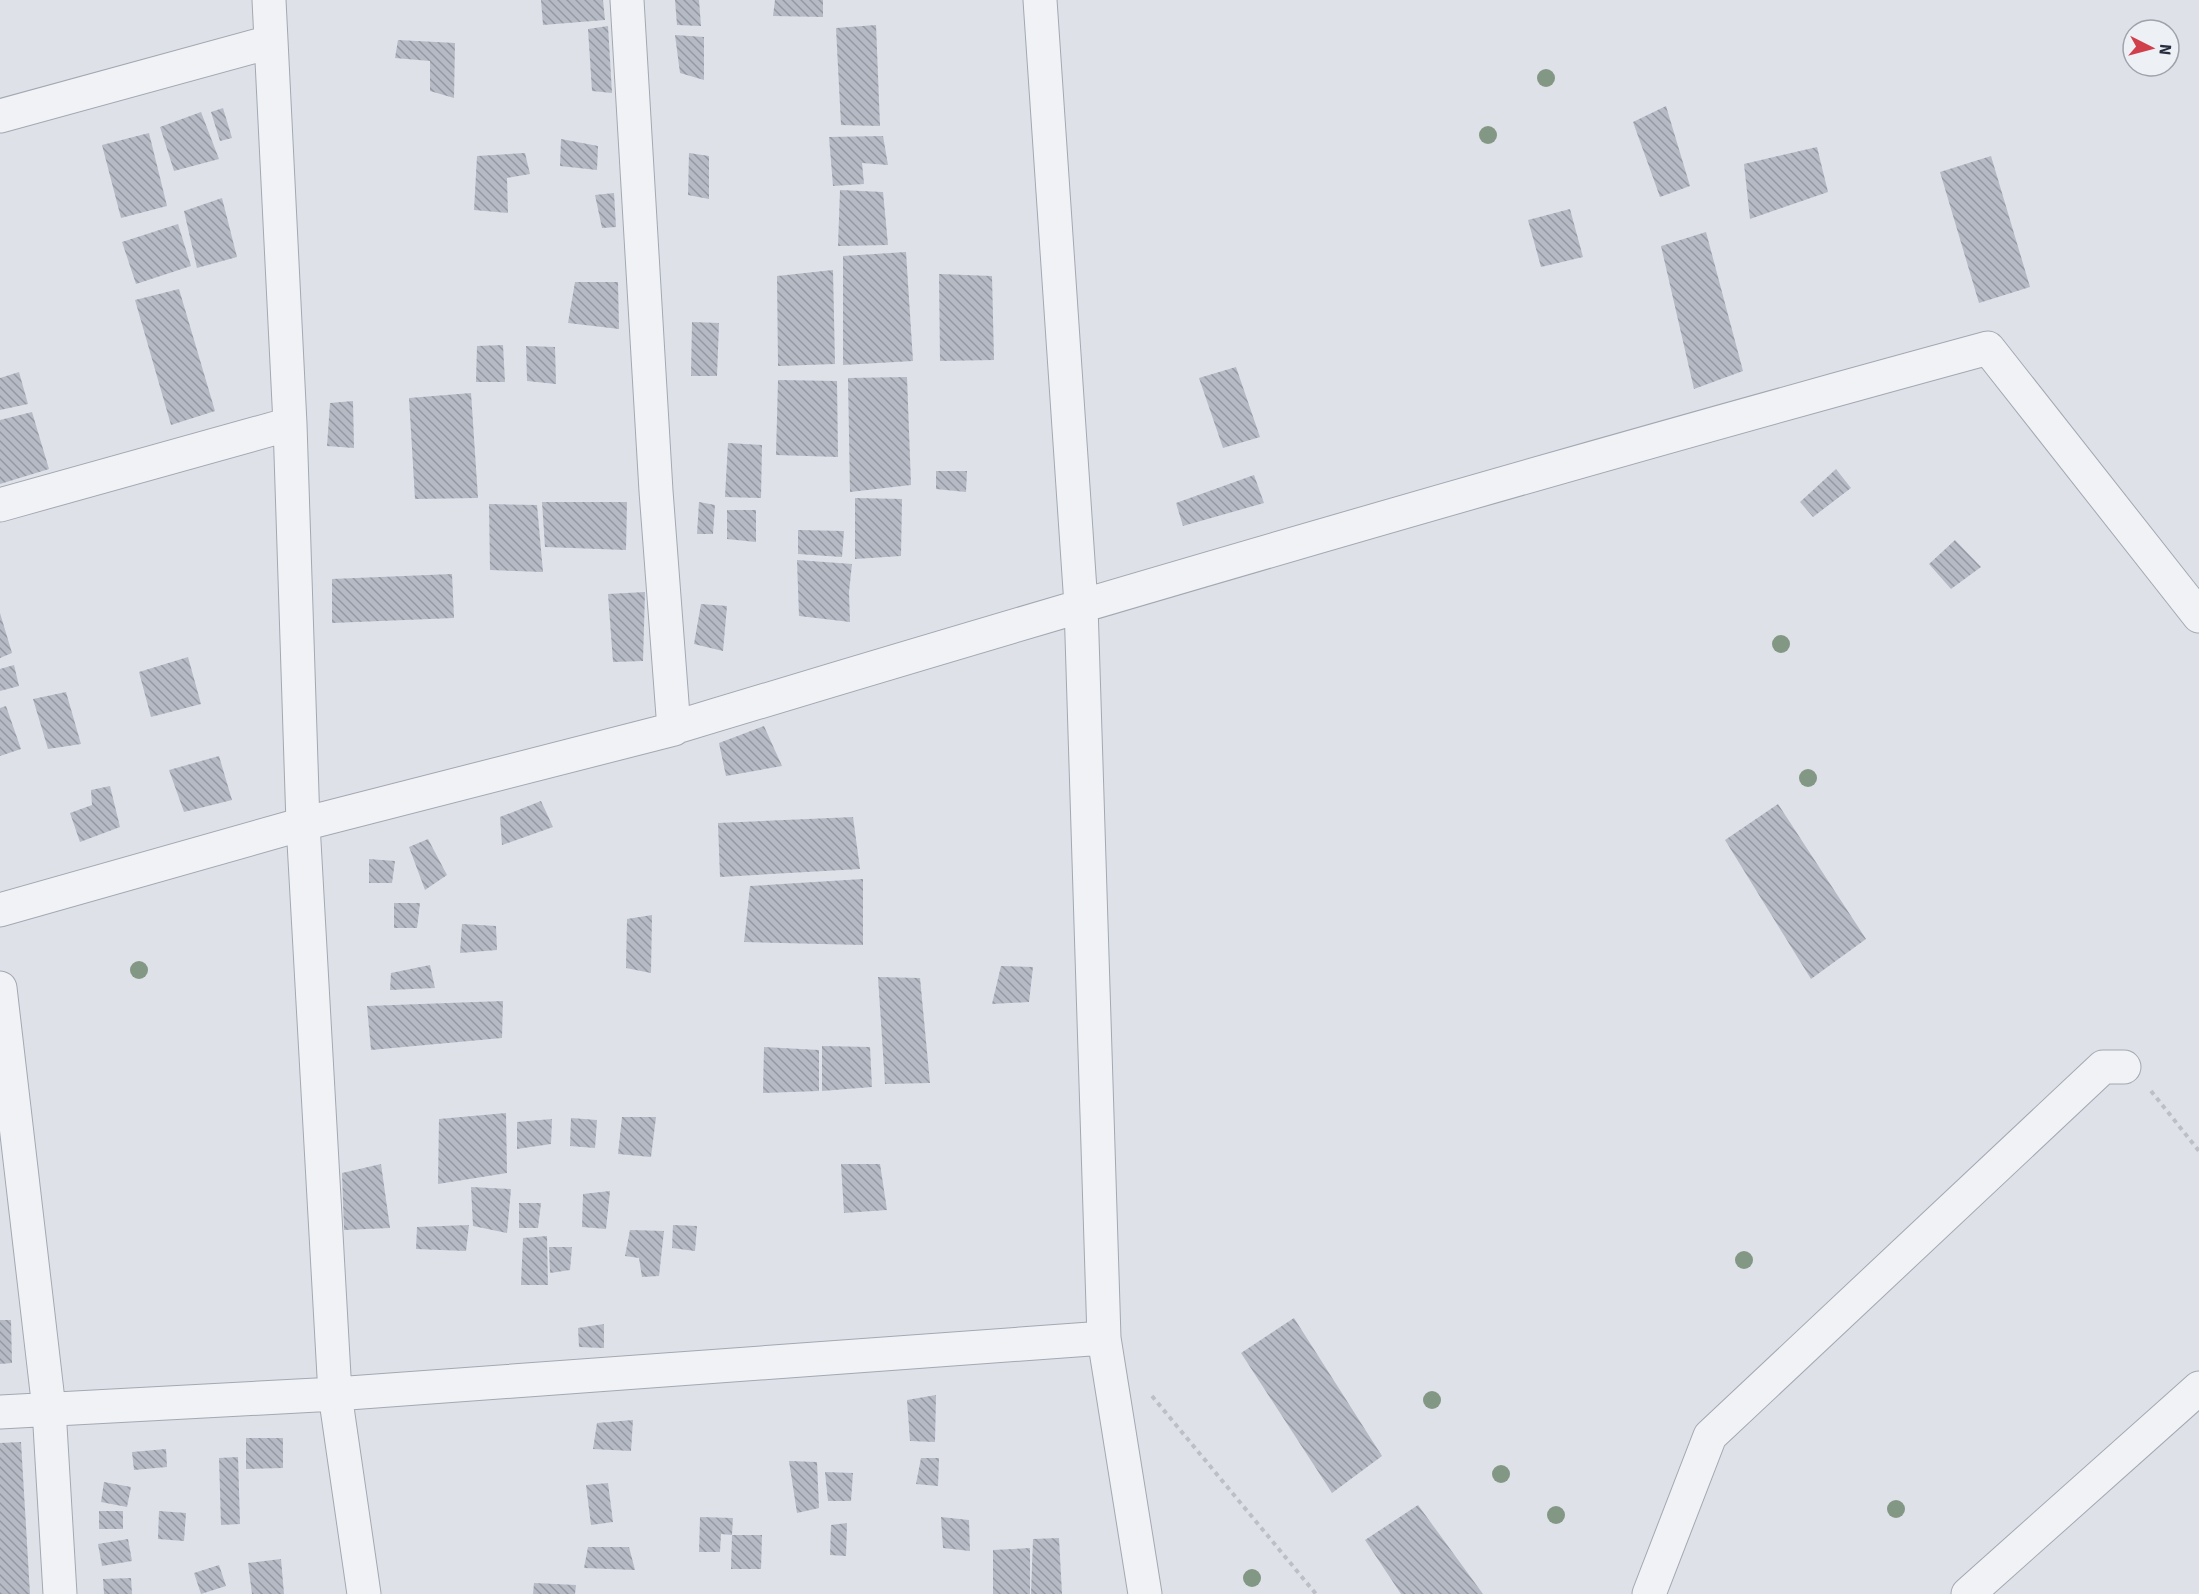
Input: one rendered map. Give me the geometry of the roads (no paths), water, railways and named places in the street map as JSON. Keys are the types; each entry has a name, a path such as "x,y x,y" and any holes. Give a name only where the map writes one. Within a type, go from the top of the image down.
{"street":[{"path":"269,0 291,424 303,824 334,1394 364,1594"},
{"path":"627,0 656,491 673,728"},
{"path":"1040,0 1080,605 1104,1338 1145,1594"},
{"path":"0,116 270,42"},
{"path":"0,910 303,824 673,728 1080,605 1701,425 1988,348 2199,616"},
{"path":"0,505 291,424"},
{"path":"0,988 49,1409 60,1594"},
{"path":"1649,1594 1710,1436 2103,1067 2124,1067"},
{"path":"0,1412 334,1394 1104,1338"},
{"path":"1968,1594 2199,1388"}]}
